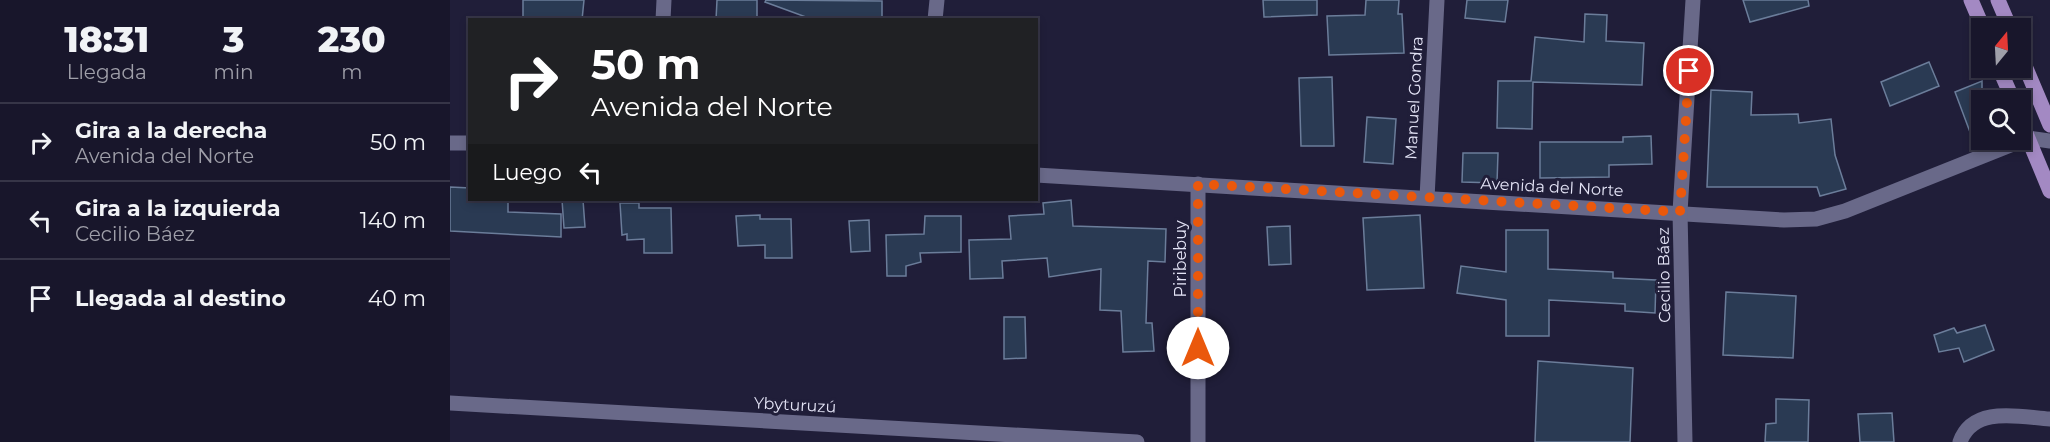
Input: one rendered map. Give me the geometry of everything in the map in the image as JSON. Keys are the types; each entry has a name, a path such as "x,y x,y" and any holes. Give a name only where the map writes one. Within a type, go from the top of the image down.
{"main road":[{"path":"1971,0 1979,18"},
{"path":"1998,0 2006,18"},
{"path":"2030,78 2050,125"},
{"path":"2031,145 2050,191"}],"street":[{"path":"663,18 664,0"},
{"path":"935,18 937,0"},
{"name":"Manuel Gondra","path":"1427,198 1437,0"},
{"name":"Cecilio Báez","path":"1685,442 1680,212 1693,0"},
{"name":"Avenida del Norte","path":"2031,138 2050,141"},
{"path":"450,142 468,144"},
{"name":"Avenida del Norte","path":"1038,175 1784,220 1816,219 1845,211 1998,150"},
{"name":"Piribebuy","path":"1198,184 1198,442"},
{"name":"Ybyturuzú","path":"450,404 1137,442"},
{"path":"1960,442 1974,423 1988,415 2050,419"}],"building":[{"path":"523,0 584,0 582,18 523,18"},
{"path":"717,0 757,0 757,18 716,18"},
{"path":"766,0 882,1 882,18 809,18 765,2"},
{"path":"1263,0 1317,0 1317,15 1264,17"},
{"path":"1366,0 1399,0 1398,14 1402,14 1404,53 1329,55 1327,16 1365,15"},
{"path":"1467,0 1508,0 1505,22 1465,18"},
{"path":"1743,0 1808,0 1809,6 1750,22"},
{"path":"1585,14 1607,15 1606,41 1644,43 1642,85 1533,82 1532,129 1497,128 1498,81 1531,81 1535,37 1584,42"},
{"path":"1929,62 1939,86 1890,106 1881,82"},
{"path":"1332,77 1334,146 1301,146 1299,78"},
{"path":"1982,81 1982,90 1971,90 1971,135 1955,92"},
{"path":"1711,90 1752,92 1751,115 1798,114 1799,123 1831,119 1835,155 1846,189 1820,196 1817,187 1707,187"},
{"path":"1367,117 1396,119 1393,164 1364,162"},
{"path":"1651,136 1652,164 1609,165 1609,177 1540,178 1540,142 1623,142 1623,137"},
{"path":"1463,153 1498,153 1497,183 1462,182"},
{"path":"450,187 468,188 468,201 508,201 508,212 561,214 561,237 450,231"},
{"path":"1071,200 1073,226 1166,229 1165,262 1148,261 1146,323 1152,323 1154,351 1123,352 1121,311 1100,310 1101,269 1049,277 1047,258 1002,261 1003,278 970,279 969,240 1011,239 1009,216 1044,214 1043,203"},
{"path":"562,201 583,201 585,227 564,228"},
{"path":"620,203 639,203 639,208 671,208 672,253 644,253 644,239 627,240 627,234 622,235"},
{"path":"760,215 760,219 791,219 792,258 765,258 765,245 738,246 736,216"},
{"path":"1420,215 1424,288 1367,290 1363,218"},
{"path":"925,216 961,216 961,252 920,253 921,262 906,266 906,276 887,276 886,235 924,234"},
{"path":"869,220 870,251 851,252 849,221"},
{"path":"1290,226 1291,264 1269,265 1267,227"},
{"path":"1506,230 1548,230 1548,269 1613,272 1613,278 1656,280 1655,313 1625,311 1625,304 1549,300 1549,336 1506,336 1506,300 1457,293 1461,266 1506,272"},
{"path":"1726,292 1796,296 1793,358 1723,355"},
{"path":"1004,317 1025,317 1026,358 1004,359"},
{"path":"1985,325 1994,350 1964,362 1959,348 1939,352 1934,335 1954,328 1957,333"},
{"path":"1538,361 1633,368 1630,442 1535,442"},
{"path":"1776,399 1809,400 1808,442 1765,442 1766,424 1776,423"},
{"path":"1892,413 1894,442 1860,442 1858,414"}],"route":[{"path":"1198,348 1198,184 1680,212 1689,71"}]}
